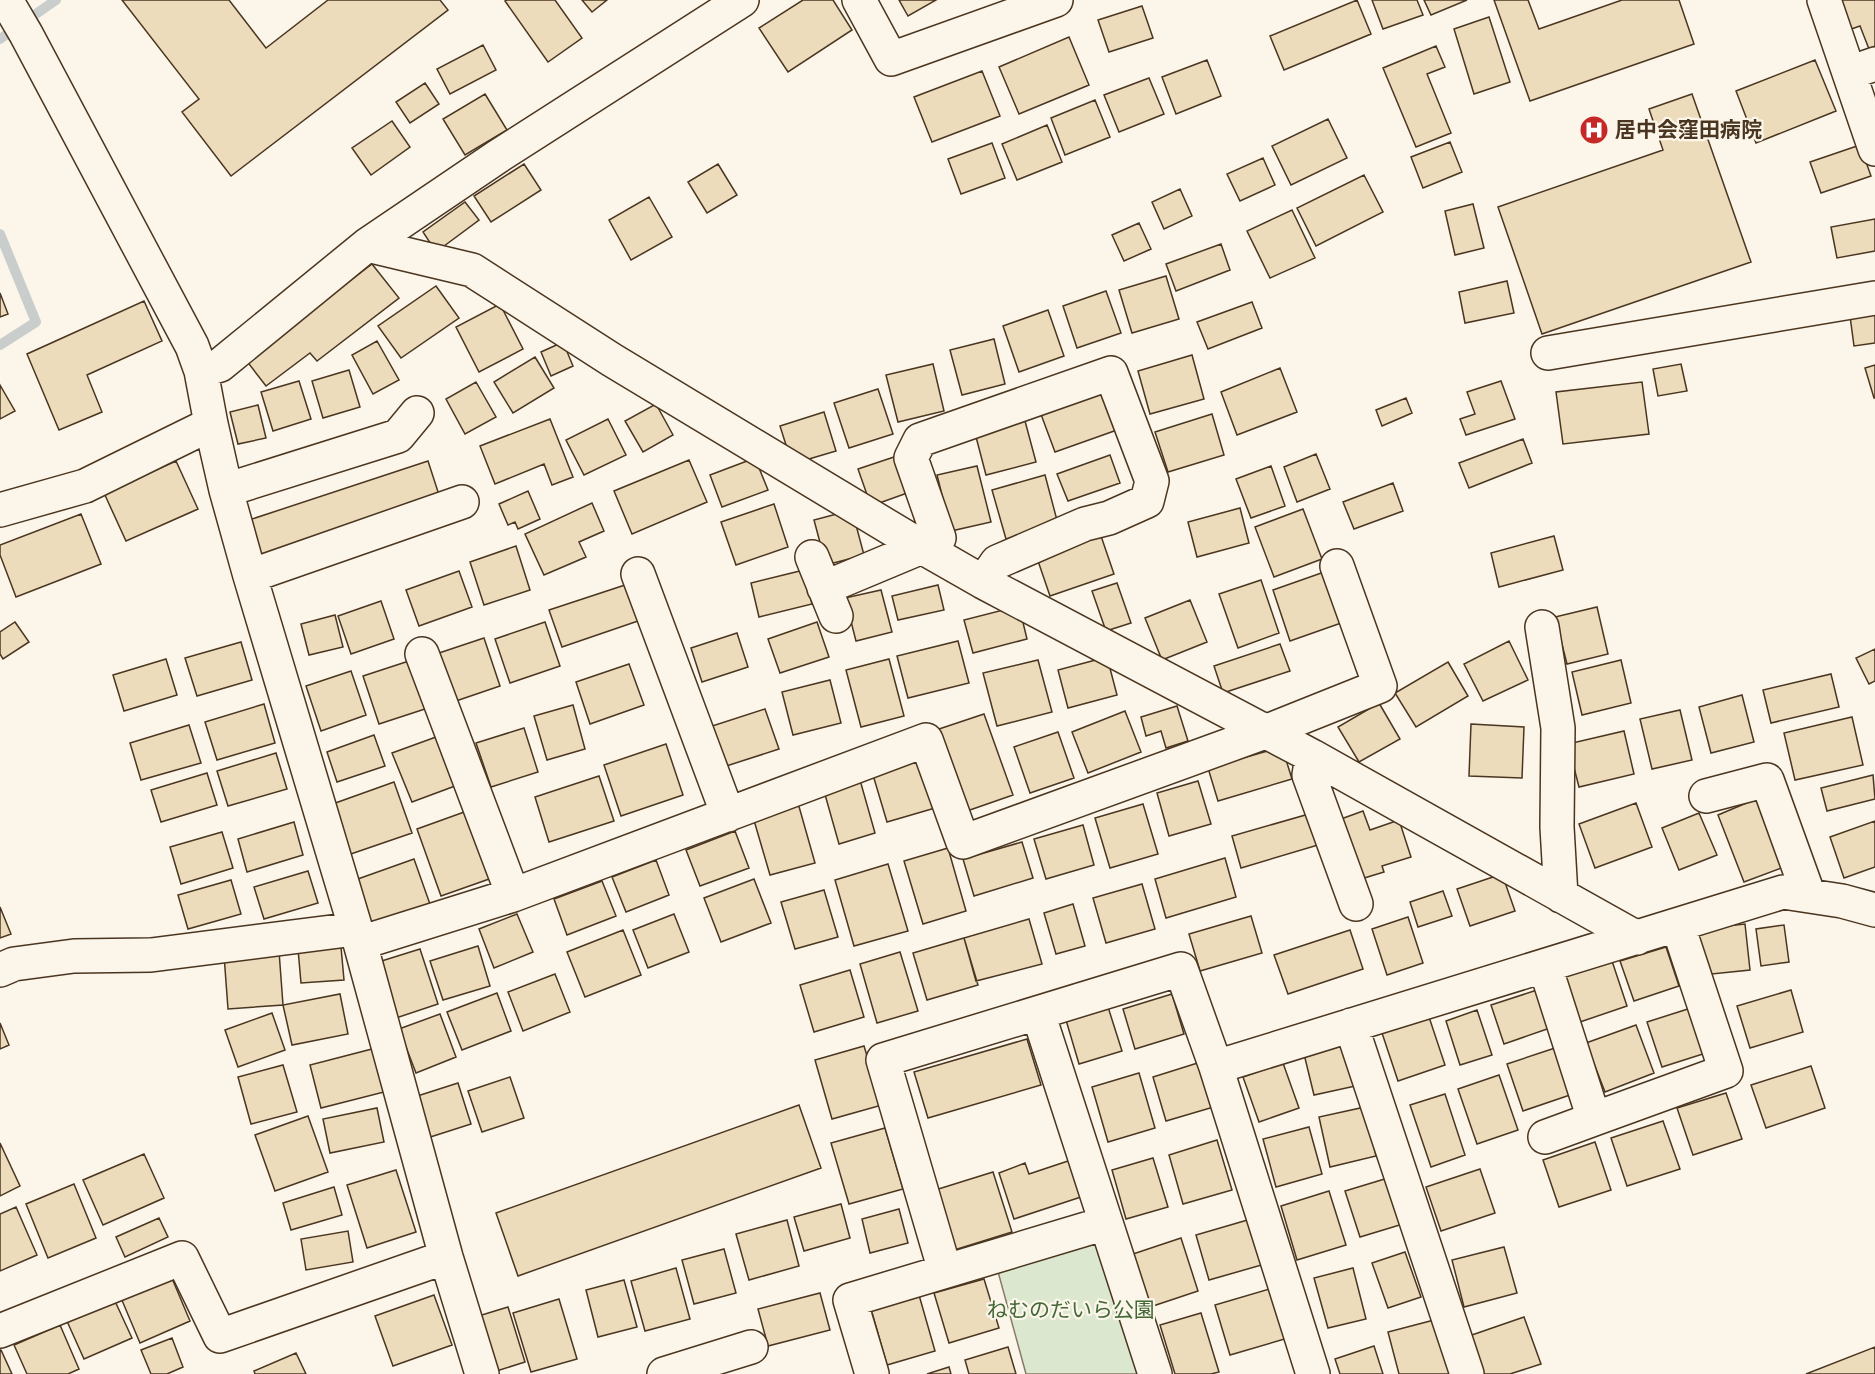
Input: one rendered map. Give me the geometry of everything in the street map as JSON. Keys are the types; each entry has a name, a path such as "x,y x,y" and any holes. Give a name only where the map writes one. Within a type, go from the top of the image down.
{"street":[{"path":"6,0 192,346 201,371 226,490 250,576 358,936 446,1257 482,1374"},
{"path":"201,371 220,365 367,245 497,157 742,0"},
{"path":"859,0 891,59 1041,2"},
{"path":"1824,0 1862,68 1875,149"},
{"path":"367,245 472,270 612,360 983,582 1312,756 1637,938"},
{"path":"1548,353 1875,298"},
{"path":"812,557 830,602 939,538 911,458 920,440 1111,373 1152,482 1147,501 1109,518 1085,524 997,562 983,582"},
{"path":"226,490 398,436 417,413"},
{"path":"0,510 85,486 211,424"},
{"path":"250,576 462,502"},
{"path":"0,970 14,964 74,956 152,955 358,936 513,895 926,740 963,842 1265,732 1380,686 1337,566"},
{"path":"638,574 728,815"},
{"path":"1542,627 1558,728 1557,826 1561,896"},
{"path":"422,654 513,895"},
{"path":"1312,756 1309,775 1356,904"},
{"path":"1706,796 1767,780 1809,896"},
{"path":"1216,1067 1783,892 1842,901 1875,910"},
{"path":"1545,1137 1726,1071 1678,926"},
{"path":"1545,966 1594,1119"},
{"path":"945,1271 883,1060 1181,969 1216,1067 1313,1374"},
{"path":"1038,1013 1155,1374"},
{"path":"1351,1024 1467,1374"},
{"path":"872,1374 849,1300 1106,1223"},
{"path":"0,1331 182,1258 220,1336 446,1257"},
{"path":"664,1374 751,1347"}],"green space":[{"name":"ねむのだいら公園","path":"1106,1223 1155,1374 1026,1374 994,1257"}],"building":[{"path":"122,0 229,0 266,48 328,0 440,0 448,10 231,176 182,112 199,99"},
{"path":"555,0 582,38 548,62 505,1"},
{"path":"582,0 607,0 592,12"},
{"path":"803,0 833,0 852,30 788,72 759,28"},
{"path":"899,0 936,0 908,16"},
{"path":"1357,0 1371,34 1284,70 1270,36"},
{"path":"1372,0 1417,0 1423,15 1383,29"},
{"path":"1424,0 1467,0 1431,15"},
{"path":"1494,0 1528,0 1539,29 1622,0 1679,0 1694,44 1530,101"},
{"path":"1836,0 1875,0 1875,46 1869,49 1860,26 1843,32"},
{"path":"1142,6 1153,38 1109,52 1098,20"},
{"path":"1489,17 1510,82 1474,94 1454,29"},
{"path":"1069,37 1089,85 1019,114 999,67"},
{"path":"483,45 496,70 450,94 437,69"},
{"path":"1436,46 1445,67 1427,74 1451,133 1416,147 1383,68"},
{"path":"1207,60 1221,96 1176,114 1162,77"},
{"path":"1815,60 1836,111 1756,143 1736,91"},
{"path":"982,71 1000,116 932,142 914,97"},
{"path":"1149,78 1164,114 1119,132 1104,95"},
{"path":"425,83 439,104 410,123 396,102"},
{"path":"485,94 507,130 465,155 443,119"},
{"path":"1692,94 1751,262 1542,334 1498,207 1663,150 1649,109"},
{"path":"1095,100 1110,137 1065,155 1051,118"},
{"path":"1328,119 1347,158 1291,185 1272,146"},
{"path":"392,121 410,147 371,175 352,148"},
{"path":"1047,125 1062,162 1017,180 1002,144"},
{"path":"1450,142 1462,172 1423,188 1411,157"},
{"path":"992,143 1005,178 961,194 948,159"},
{"path":"1860,145 1871,176 1821,193 1810,162"},
{"path":"1263,158 1275,185 1240,201 1227,174"},
{"path":"524,164 541,190 491,222 474,196"},
{"path":"718,164 737,195 707,213 688,182"},
{"path":"1364,175 1383,212 1316,246 1297,208"},
{"path":"1180,189 1192,216 1164,229 1152,202"},
{"path":"649,197 672,237 631,260 609,220"},
{"path":"465,202 479,220 436,252 423,232"},
{"path":"1473,204 1484,248 1455,255 1445,211"},
{"path":"1292,210 1315,258 1270,278 1247,231"},
{"path":"1875,219 1875,251 1837,258 1831,227"},
{"path":"1139,223 1151,249 1124,261 1112,235"},
{"path":"1221,244 1230,270 1176,291 1166,264"},
{"path":"372,264 399,298 317,361 310,353 266,386 246,360"},
{"path":"1166,276 1179,319 1132,333 1119,290"},
{"path":"1507,281 1514,313 1465,323 1459,292"},
{"path":"436,286 459,318 401,358 378,326"},
{"path":"1106,291 1121,333 1077,348 1063,306"},
{"path":"0,293 8,314 0,317"},
{"path":"144,301 162,341 87,375 102,412 59,430 27,354"},
{"path":"1252,302 1262,328 1208,349 1197,322"},
{"path":"500,304 523,349 479,372 456,327"},
{"path":"1048,310 1064,356 1019,372 1003,326"},
{"path":"1875,312 1875,343 1854,346 1850,316"},
{"path":"994,339 1005,384 962,395 950,350"},
{"path":"377,341 399,380 373,394 352,355"},
{"path":"563,342 573,366 551,376 541,352"},
{"path":"1192,355 1204,399 1150,414 1138,371"},
{"path":"535,357 554,388 513,413 494,382"},
{"path":"933,364 944,411 898,422 886,375"},
{"path":"1681,364 1687,391 1658,396 1653,369"},
{"path":"1875,365 1875,398 1874,398 1865,368"},
{"path":"1280,368 1297,412 1237,435 1221,392"},
{"path":"349,370 360,407 323,418 312,381"},
{"path":"299,381 311,419 273,431 261,392"},
{"path":"1501,381 1515,419 1466,435 1460,419 1475,414 1467,392"},
{"path":"476,382 496,417 465,434 446,399"},
{"path":"1642,382 1649,434 1563,444 1556,392"},
{"path":"0,385 15,411 0,419"},
{"path":"1101,387 1117,430 1055,452 1039,409"},
{"path":"878,389 893,434 849,448 834,403"},
{"path":"1406,398 1412,413 1382,426 1376,410"},
{"path":"656,404 673,435 643,452 625,421"},
{"path":"258,405 266,438 238,444 230,412"},
{"path":"824,412 836,451 792,464 780,426"},
{"path":"1212,414 1224,455 1168,472 1155,432"},
{"path":"550,419 573,477 552,485 544,464 495,484 480,446"},
{"path":"608,419 626,455 584,475 566,440"},
{"path":"1025,421 1036,462 986,475 975,433"},
{"path":"1523,439 1532,463 1469,488 1459,463"},
{"path":"1316,454 1330,489 1297,502 1284,467"},
{"path":"1110,455 1120,483 1068,501 1057,474"},
{"path":"897,456 910,492 871,506 858,469"},
{"path":"755,458 768,490 722,507 710,475"},
{"path":"689,460 707,502 632,534 614,491"},
{"path":"176,461 198,509 126,541 104,493"},
{"path":"428,461 441,501 253,564 240,523"},
{"path":"977,466 991,522 951,531 937,475"},
{"path":"1271,466 1285,506 1251,518 1236,479"},
{"path":"1045,475 1058,524 1006,539 992,490"},
{"path":"1393,483 1403,511 1354,529 1343,502"},
{"path":"528,491 540,519 518,529 515,522 508,525 499,504"},
{"path":"592,503 604,531 579,542 586,557 544,575 525,534"},
{"path":"774,504 788,547 736,565 721,522"},
{"path":"1240,508 1249,543 1197,557 1188,522"},
{"path":"1303,509 1322,559 1274,577 1255,527"},
{"path":"852,510 864,555 826,565 814,520"},
{"path":"81,514 101,564 16,597 0,555 0,545"},
{"path":"1101,536 1114,574 1050,596 1037,558"},
{"path":"1554,536 1563,570 1499,587 1491,553"},
{"path":"516,546 530,590 484,605 470,562"},
{"path":"804,570 812,604 759,617 751,583"},
{"path":"459,571 472,607 419,626 406,590"},
{"path":"1327,571 1344,622 1290,641 1273,590"},
{"path":"1261,580 1279,633 1238,648 1219,594"},
{"path":"1117,583 1131,623 1106,631 1092,591"},
{"path":"625,585 638,621 562,647 549,610"},
{"path":"938,585 944,610 898,620 892,596"},
{"path":"881,590 892,632 856,641 845,598"},
{"path":"1190,600 1207,642 1162,660 1145,618"},
{"path":"381,601 394,639 351,654 338,616"},
{"path":"1019,606 1027,639 973,653 964,620"},
{"path":"1597,607 1608,654 1567,664 1555,617"},
{"path":"335,615 343,647 309,655 301,624"},
{"path":"15,622 29,642 3,659 0,654 0,632"},
{"path":"545,622 560,666 510,683 495,639"},
{"path":"817,622 829,657 780,673 768,639"},
{"path":"737,633 748,667 702,682 691,648"},
{"path":"484,638 500,686 453,702 436,654"},
{"path":"958,641 969,683 908,698 897,656"},
{"path":"1509,641 1528,680 1483,701 1464,664"},
{"path":"241,642 252,680 197,696 185,658"},
{"path":"1280,644 1290,671 1223,693 1214,666"},
{"path":"1875,649 1875,681 1869,684 1856,658"},
{"path":"1107,657 1117,695 1068,708 1058,670"},
{"path":"166,659 177,695 124,711 113,675"},
{"path":"889,659 904,716 861,727 846,670"},
{"path":"412,660 428,708 379,724 363,676"},
{"path":"1038,660 1052,712 997,726 983,673"},
{"path":"1621,660 1631,703 1582,715 1572,672"},
{"path":"1448,662 1468,696 1416,727 1395,693"},
{"path":"629,664 644,705 590,724 576,682"},
{"path":"351,671 366,715 321,731 306,686"},
{"path":"1831,674 1839,707 1771,723 1763,690"},
{"path":"830,680 841,723 793,735 782,692"},
{"path":"1742,695 1754,742 1711,753 1699,707"},
{"path":"1379,703 1400,739 1359,762 1338,727"},
{"path":"264,704 275,743 217,760 205,722"},
{"path":"573,705 585,749 547,760 534,716"},
{"path":"1177,706 1188,741 1166,748 1161,731 1146,736 1141,717"},
{"path":"765,709 779,749 717,769 703,729"},
{"path":"1680,710 1692,760 1652,769 1640,719"},
{"path":"1125,711 1141,752 1088,773 1072,732"},
{"path":"984,714 1013,795 967,811 939,729"},
{"path":"1852,717 1863,765 1795,780 1784,733"},
{"path":"1471,724 1524,727 1522,778 1469,776"},
{"path":"189,725 201,763 141,780 130,743"},
{"path":"524,728 538,772 491,787 476,743"},
{"path":"1624,731 1634,774 1579,787 1568,744"},
{"path":"1058,732 1074,778 1030,793 1014,747"},
{"path":"374,735 385,766 337,782 327,752"},
{"path":"436,737 455,786 412,802 392,753"},
{"path":"666,744 683,795 621,816 604,765"},
{"path":"1282,747 1292,779 1218,801 1208,768"},
{"path":"276,753 287,789 228,806 217,771"},
{"path":"928,758 942,806 887,822 873,775"},
{"path":"207,773 217,805 161,822 151,790"},
{"path":"1873,775 1875,799 1827,811 1821,788"},
{"path":"599,776 614,821 549,842 535,797"},
{"path":"860,780 875,833 839,844 824,791"},
{"path":"1198,781 1211,824 1169,836 1157,793"},
{"path":"394,782 412,833 345,856 327,806"},
{"path":"1756,799 1784,867 1744,882 1718,815"},
{"path":"798,803 815,863 770,875 753,817"},
{"path":"1636,803 1652,847 1595,868 1579,824"},
{"path":"1143,804 1158,854 1110,868 1095,818"},
{"path":"467,811 492,878 441,896 417,829"},
{"path":"1363,811 1370,830 1399,820 1411,857 1382,866 1384,872 1361,879 1341,819"},
{"path":"1699,813 1717,855 1679,870 1662,828"},
{"path":"1309,814 1318,845 1241,868 1232,836"},
{"path":"1875,821 1875,867 1844,878 1830,837"},
{"path":"294,822 303,855 247,872 238,839"},
{"path":"1083,825 1094,865 1046,879 1034,839"},
{"path":"735,831 749,868 700,886 686,850"},
{"path":"222,832 233,868 181,884 170,847"},
{"path":"1022,842 1033,878 974,896 963,859"},
{"path":"948,848 966,911 923,924 904,861"},
{"path":"1225,858 1236,897 1166,918 1155,879"},
{"path":"414,859 431,907 371,927 355,880"},
{"path":"656,860 669,895 626,912 612,877"},
{"path":"888,864 908,931 854,946 835,880"},
{"path":"308,871 318,903 264,919 254,887"},
{"path":"1502,874 1515,911 1470,926 1457,889"},
{"path":"754,879 771,923 721,942 704,898"},
{"path":"231,880 241,914 188,929 178,895"},
{"path":"602,881 616,916 567,935 554,899"},
{"path":"1142,884 1155,929 1106,943 1093,898"},
{"path":"824,890 838,937 795,949 781,902"},
{"path":"1443,891 1452,916 1418,927 1410,902"},
{"path":"1073,904 1085,946 1056,954 1044,913"},
{"path":"0,907 11,934 0,938"},
{"path":"517,914 533,952 494,968 479,929"},
{"path":"674,914 689,952 648,968 633,930"},
{"path":"1251,916 1262,953 1200,971 1189,934"},
{"path":"1408,917 1423,963 1387,975 1372,929"},
{"path":"1029,919 1042,964 976,981 964,938"},
{"path":"1745,924 1750,970 1702,975 1698,929"},
{"path":"1784,925 1789,962 1761,966 1756,929"},
{"path":"623,930 641,975 585,997 567,952"},
{"path":"1350,930 1363,969 1288,994 1274,955"},
{"path":"964,938 978,985 927,1000 913,953"},
{"path":"478,946 490,986 443,1000 430,961"},
{"path":"341,947 344,980 301,983 298,949"},
{"path":"1666,947 1679,986 1634,1001 1620,961"},
{"path":"420,949 438,1004 390,1020 372,964"},
{"path":"279,951 283,1005 228,1009 224,955"},
{"path":"900,952 918,1011 877,1023 860,964"},
{"path":"1612,961 1627,1006 1577,1023 1562,977"},
{"path":"850,970 864,1017 814,1032 800,985"},
{"path":"555,974 570,1012 523,1031 508,992"},
{"path":"1537,990 1550,1028 1504,1044 1491,1005"},
{"path":"1791,990 1803,1032 1750,1048 1737,1006"},
{"path":"497,993 511,1031 462,1050 447,1012"},
{"path":"340,994 348,1034 292,1045 283,1005"},
{"path":"1172,994 1184,1034 1135,1049 1123,1009"},
{"path":"1108,1007 1122,1051 1079,1064 1066,1020"},
{"path":"1691,1008 1706,1053 1662,1067 1647,1022"},
{"path":"1477,1010 1492,1055 1460,1065 1446,1021"},
{"path":"272,1013 285,1050 238,1067 225,1030"},
{"path":"440,1014 456,1057 416,1073 399,1029"},
{"path":"1428,1014 1445,1065 1398,1081 1381,1030"},
{"path":"0,1023 9,1045 0,1049"},
{"path":"1636,1025 1654,1073 1605,1092 1586,1043"},
{"path":"1027,1039 1041,1085 928,1118 914,1072"},
{"path":"1351,1044 1360,1085 1314,1095 1304,1054"},
{"path":"864,1046 882,1105 832,1119 815,1060"},
{"path":"1555,1048 1570,1095 1523,1111 1507,1064"},
{"path":"372,1049 384,1092 321,1108 310,1065"},
{"path":"1204,1061 1217,1106 1166,1121 1153,1077"},
{"path":"1283,1063 1299,1108 1259,1122 1243,1077"},
{"path":"283,1065 297,1112 251,1124 238,1077"},
{"path":"1811,1066 1825,1108 1766,1128 1751,1085"},
{"path":"1139,1073 1155,1128 1108,1142 1092,1087"},
{"path":"1499,1075 1518,1130 1477,1144 1458,1089"},
{"path":"510,1077 524,1118 482,1132 468,1091"},
{"path":"458,1083 471,1124 421,1140 408,1099"},
{"path":"1726,1093 1742,1139 1693,1155 1677,1108"},
{"path":"1445,1094 1465,1155 1431,1167 1410,1105"},
{"path":"799,1105 821,1168 518,1276 496,1213"},
{"path":"1365,1107 1376,1156 1330,1167 1319,1117"},
{"path":"377,1108 384,1142 330,1153 323,1119"},
{"path":"308,1116 328,1172 275,1191 255,1135"},
{"path":"1663,1121 1680,1169 1627,1186 1611,1138"},
{"path":"1309,1127 1322,1174 1276,1187 1263,1139"},
{"path":"885,1128 903,1189 849,1204 831,1143"},
{"path":"1217,1140 1232,1190 1183,1204 1169,1155"},
{"path":"1595,1142 1611,1190 1559,1207 1543,1160"},
{"path":"0,1143 20,1186 0,1196"},
{"path":"144,1154 164,1198 103,1225 83,1180"},
{"path":"1153,1158 1168,1207 1126,1219 1112,1170"},
{"path":"1071,1160 1084,1196 1014,1219 999,1173 1025,1163 1029,1174"},
{"path":"1480,1169 1495,1213 1441,1231 1426,1187"},
{"path":"396,1170 416,1232 367,1248 347,1185"},
{"path":"993,1172 1012,1232 951,1251 932,1191"},
{"path":"1388,1178 1403,1224 1360,1237 1345,1191"},
{"path":"74,1184 96,1238 48,1258 26,1204"},
{"path":"334,1187 342,1215 291,1230 283,1203"},
{"path":"1329,1191 1346,1245 1297,1260 1281,1206"},
{"path":"841,1204 850,1238 804,1251 794,1217"},
{"path":"16,1207 37,1255 0,1271 0,1214"},
{"path":"899,1209 908,1243 870,1253 862,1219"},
{"path":"159,1218 168,1237 125,1257 116,1237"},
{"path":"1251,1219 1265,1264 1209,1280 1196,1235"},
{"path":"787,1220 799,1266 749,1280 736,1234"},
{"path":"348,1231 353,1262 306,1270 301,1239"},
{"path":"1181,1238 1198,1291 1150,1307 1133,1254"},
{"path":"1504,1247 1517,1293 1464,1307 1452,1260"},
{"path":"724,1249 736,1293 694,1304 682,1260"},
{"path":"1405,1252 1421,1297 1388,1308 1372,1263"},
{"path":"676,1268 690,1319 645,1331 631,1281"},
{"path":"1353,1268 1366,1319 1328,1328 1314,1278"},
{"path":"171,1276 190,1321 140,1343 121,1298"},
{"path":"984,1279 999,1328 949,1343 934,1293"},
{"path":"624,1280 637,1327 598,1337 586,1290"},
{"path":"1273,1288 1288,1338 1230,1355 1215,1305"},
{"path":"820,1293 830,1330 768,1346 758,1309"},
{"path":"434,1295 452,1345 393,1366 375,1316"},
{"path":"919,1295 935,1351 887,1365 871,1309"},
{"path":"114,1299 132,1338 84,1359 66,1319"},
{"path":"559,1299 577,1359 531,1372 513,1313"},
{"path":"508,1307 525,1362 490,1373 472,1318"},
{"path":"1201,1313 1219,1372 1175,1374 1160,1325"},
{"path":"1524,1317 1541,1364 1510,1374 1483,1374 1469,1336"},
{"path":"1438,1319 1453,1374 1399,1374 1388,1332"},
{"path":"60,1325 79,1369 68,1374 27,1374 14,1345"},
{"path":"172,1338 183,1367 167,1374 151,1374 141,1350"},
{"path":"1374,1346 1383,1374 1340,1374 1335,1359"},
{"path":"1008,1347 1016,1374 969,1374 965,1360"},
{"path":"1875,1347 1875,1374 1806,1374"},
{"path":"1,1350 12,1374 0,1374"},
{"path":"296,1353 306,1374 255,1374 254,1371"},
{"path":"949,1367 951,1374 927,1374"}],"waterway":[{"path":"0,39 56,0"},
{"path":"0,234 36,322 0,345"}],"place":[{"name":"居中会窪田病院","path":"1594,130"}]}
